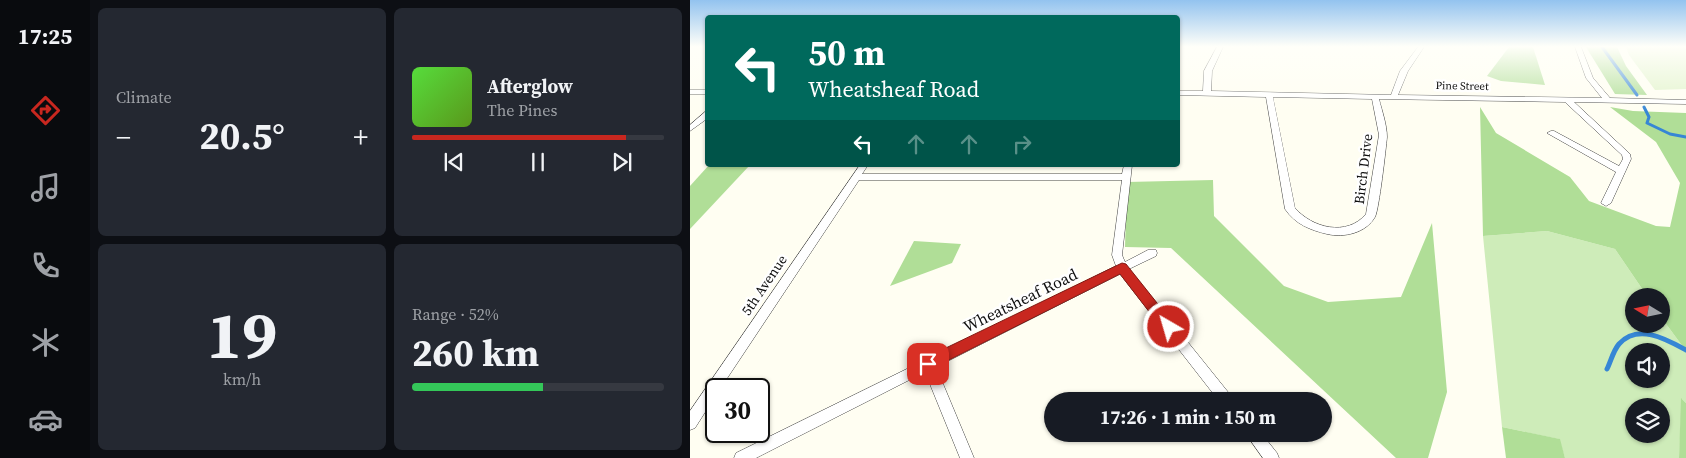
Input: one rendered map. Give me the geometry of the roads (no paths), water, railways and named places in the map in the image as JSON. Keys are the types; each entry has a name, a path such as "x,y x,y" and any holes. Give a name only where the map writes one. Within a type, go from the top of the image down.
{"street":[{"path":"1207,93 1209,68"},
{"path":"1394,96 1406,68"},
{"path":"1586,68 1608,101"},
{"path":"690,92 705,92"},
{"name":"Pine Street","path":"1180,93 1686,102"},
{"name":"Birch Drive","path":"1269,94 1290,208 1293,214 1308,224 1337,231 1355,228 1368,220 1371,215 1383,135 1375,96"},
{"path":"1567,100 1626,154 1627,159 1606,203"},
{"path":"690,129 705,116"},
{"path":"1551,133 1621,172"},
{"name":"5th Avenue","path":"690,422 863,167"},
{"path":"856,176 1127,171 1117,255 1122,268 1220,392"},
{"name":"Wheatsheaf Road","path":"740,458 1152,253"},
{"path":"928,364 967,458"},
{"path":"1259,442 1272,458"}],"waterway":[{"path":"1618,68 1637,95"},
{"path":"1644,107 1649,117 1647,123 1670,134 1686,137"},
{"path":"1607,369 1619,344 1635,335 1652,335 1670,341 1686,350"}]}
